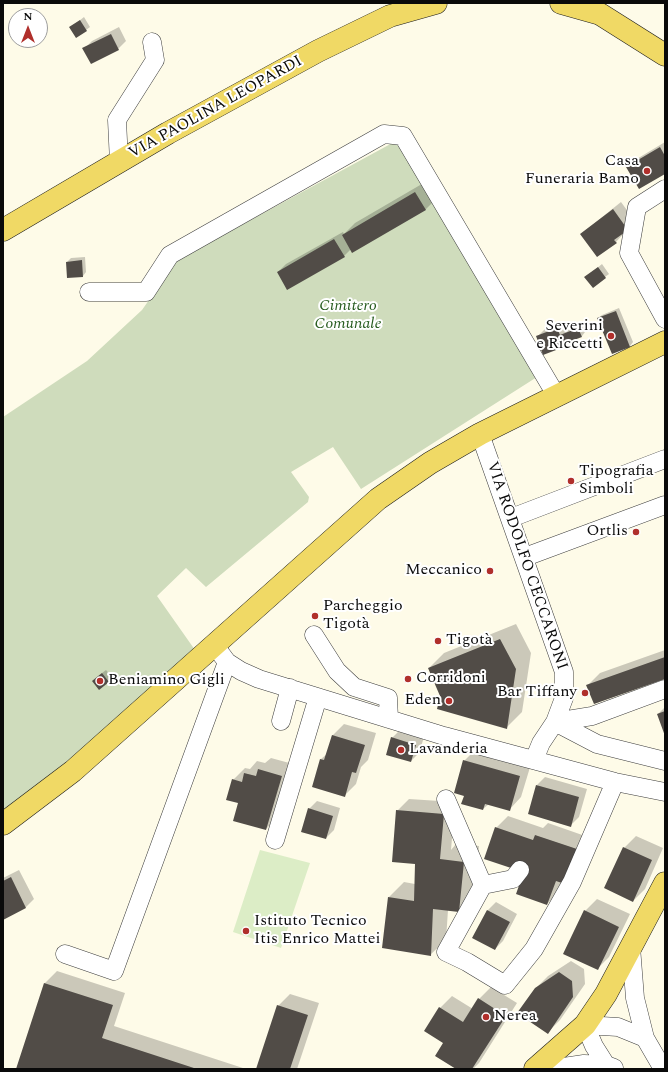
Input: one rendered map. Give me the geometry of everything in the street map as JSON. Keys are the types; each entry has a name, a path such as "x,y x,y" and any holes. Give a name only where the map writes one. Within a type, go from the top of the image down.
{"main road":[{"name":"VIA PAOLINA LEOPARDI","path":"3,230 120,162 318,51 390,16 436,3"},
{"path":"561,3 600,14 665,55"},
{"path":"3,824 73,771 221,654 378,499 430,463 480,434 665,342"},
{"path":"535,1069 585,1025 606,994 665,883"}],"street":[{"path":"120,162 117,120 155,60 152,42"},
{"path":"89,292 146,292 170,255 384,134 403,136 556,395"},
{"path":"663,310 629,253 637,207 665,189"},
{"name":"VIA RODOLFO CECCARONI","path":"480,434 525,557 564,672 564,698 555,722 541,743 534,760"},
{"path":"511,518 665,459"},
{"path":"525,557 665,505"},
{"path":"314,635 337,671 354,687 388,698 389,719"},
{"path":"65,954 114,971 221,654 241,671 318,697 444,736 615,782 665,792"},
{"path":"281,721 290,688"},
{"path":"555,722 592,716 665,689"},
{"path":"276,840 318,697"},
{"path":"555,722 597,744 665,761"},
{"path":"483,884 446,952 467,962 506,985 534,949 572,882 615,782"},
{"path":"446,799 483,884"},
{"path":"483,884 514,879 520,870"},
{"path":"631,947 635,998 645,1038 663,1069"},
{"path":"611,1067 594,1046 585,1025 618,1027 645,1038"},
{"path":"550,1069 584,1064 611,1067"}],"green space":[{"name":"Cimitero Comunale","path":"396,141 537,377 361,489 333,447 291,472 309,497 308,502 206,587 186,568 157,596 195,650 30,793 3,810 3,417 87,361 142,310 177,260"},
{"path":"260,850 310,863 281,948 233,932"}],"building":[{"path":"80,20 87,31 76,38 69,27"},
{"path":"111,34 119,50 91,64 82,48"},
{"name":"Casa Funeraria Bamo","path":"660,147 665,156 665,174 639,189 626,167"},
{"path":"415,192 426,210 352,253 342,235"},
{"path":"613,209 628,230 614,240 617,243 597,257 580,234"},
{"path":"334,239 345,257 287,290 277,272"},
{"path":"82,260 83,277 67,278 66,262"},
{"path":"598,267 606,278 593,288 584,277"},
{"path":"616,311 630,347 612,354 597,318"},
{"path":"557,328 560,335 578,328 582,337 563,344 564,347 543,355 536,336"},
{"path":"500,639 516,669 507,729 437,709 440,696 428,668"},
{"path":"665,657 665,679 594,704 586,685"},
{"name":"Beniamino Gigli","path":"102,673 109,682 99,690 92,681"},
{"path":"665,711 665,736 657,714"},
{"path":"332,735 365,745 356,773 352,772 345,797 312,787 320,759 324,760"},
{"name":"Lavanderia","path":"391,737 416,745 411,762 386,755"},
{"path":"463,760 520,776 510,811 485,804 483,810 461,804 464,796 454,793"},
{"path":"258,769 282,776 266,830 233,821 238,803 226,800 232,779 242,782 244,773 256,776"},
{"path":"536,785 579,797 571,827 528,814"},
{"path":"308,808 333,816 326,839 301,832"},
{"path":"396,810 444,814 440,859 464,862 459,912 433,909 431,956 382,948 388,897 414,901 415,864 392,862"},
{"path":"495,827 533,840 535,835 577,849 565,884 556,881 547,905 516,894 526,866 517,870 484,859"},
{"path":"623,847 652,860 633,902 604,888"},
{"path":"11,877 26,908 3,920 3,881"},
{"path":"487,910 510,922 495,950 472,938"},
{"path":"584,910 619,927 598,970 563,954"},
{"path":"559,972 572,981 573,997 548,1034 517,1013 535,988"},
{"path":"44,983 113,1005 102,1038 197,1069 16,1069"},
{"path":"478,998 506,1016 472,1069 456,1069 435,1056 443,1043 424,1031 439,1007 463,1022"},
{"path":"277,1005 308,1015 290,1069 256,1069"}],"place":[{"name":"Casa Funeraria Bamo","path":"647,171"},
{"name":"Severini e Riccetti","path":"611,336"},
{"name":"Tipografia Simboli","path":"571,481"},
{"name":"Ortlis","path":"636,532"},
{"name":"Meccanico","path":"490,571"},
{"name":"Parcheggio Tigotà","path":"315,616"},
{"name":"Tigotà","path":"438,641"},
{"name":"Corridoni","path":"408,679"},
{"name":"Beniamino Gigli","path":"100,681"},
{"name":"Bar Tiffany","path":"585,693"},
{"name":"Eden","path":"449,701"},
{"name":"Lavanderia","path":"401,750"},
{"name":"Istituto Tecnico Itis Enrico Mattei","path":"246,931"},
{"name":"Nerea","path":"486,1017"}]}
